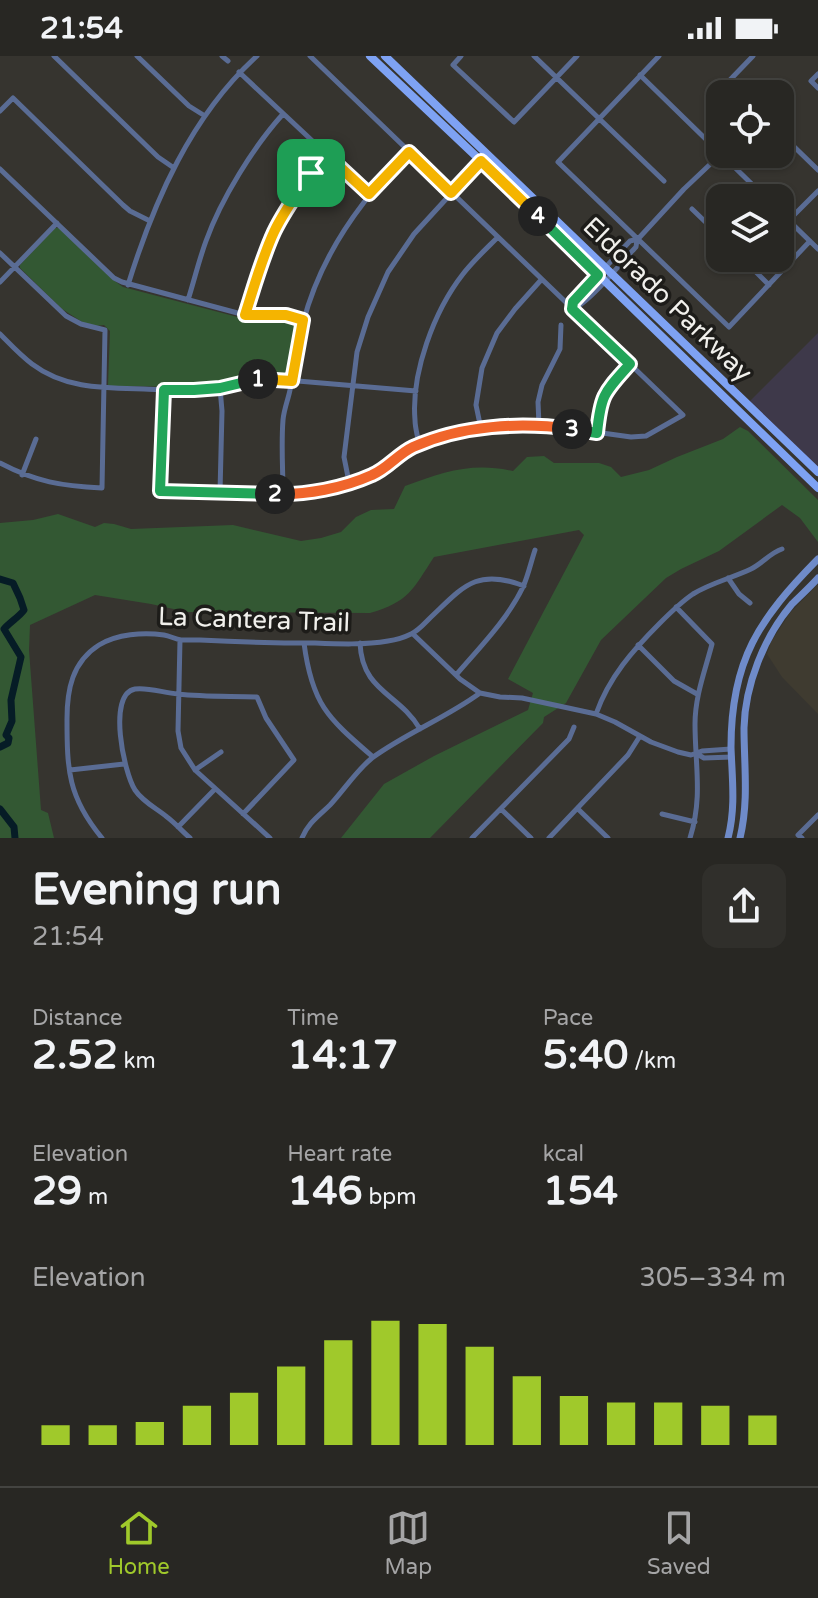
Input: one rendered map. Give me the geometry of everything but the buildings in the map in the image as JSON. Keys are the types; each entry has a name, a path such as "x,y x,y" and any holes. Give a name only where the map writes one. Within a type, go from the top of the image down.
{"main road":[{"name":"Eldorado Parkway","path":"370,56 818,488"},
{"name":"Eldorado Parkway","path":"385,56 818,472"},
{"path":"773,445 781,437"},
{"path":"728,838 733,801 732,706 741,667 771,610 818,559"},
{"path":"740,838 746,798 745,715 760,658 783,619 818,578"},
{"path":"789,589 798,599"},
{"path":"748,652 760,658"},
{"path":"732,753 745,752"}],"street":[{"path":"54,56 158,157 174,168"},
{"path":"137,56 189,106 205,116"},
{"path":"222,56 228,61"},
{"path":"128,285 150,221 174,168 228,83 257,56"},
{"path":"164,390 160,491 283,494 316,491 375,474 409,449 437,437 502,425 539,425 631,437 646,436 683,415 310,56"},
{"path":"461,56 453,65 514,122 577,56"},
{"path":"534,56 664,181"},
{"path":"659,56 558,162 729,327 810,241"},
{"path":"730,80 753,56"},
{"path":"239,72 369,194"},
{"path":"818,74 811,81 818,88"},
{"path":"640,75 706,140"},
{"path":"0,111 13,98 123,205 150,221"},
{"path":"188,300 207,239 229,193 268,131 283,114"},
{"path":"794,147 818,170"},
{"path":"283,494 283,416 303,320 327,261 346,228 369,194 409,152"},
{"path":"349,482 344,457 357,352 368,317 388,272 414,234 488,154"},
{"path":"245,315 274,231 292,200 327,155"},
{"path":"572,309 573,302 636,247 638,239 706,168"},
{"path":"735,168 751,184"},
{"path":"0,169 114,278 128,285 245,315 286,315 303,320"},
{"path":"794,215 818,191"},
{"path":"692,209 706,222"},
{"path":"0,282 57,223"},
{"path":"794,225 818,249"},
{"path":"419,445 415,420 416,391 425,348 441,310 462,275 497,237"},
{"path":"0,253 66,316 81,324 105,330 102,488 64,486 22,475 0,463"},
{"path":"756,272 769,285"},
{"path":"481,429 476,405 482,368 497,333 541,280"},
{"path":"539,425 538,402 542,385 560,349 561,325"},
{"path":"0,334 30,363 79,386 194,390 220,388 255,379 274,379 416,391"},
{"path":"597,433 600,403 606,390 630,364"},
{"path":"220,388 220,492"},
{"path":"22,475 36,439"},
{"path":"596,714 620,666 676,607 701,590 753,568 772,552 782,549"},
{"path":"456,675 496,629 524,586 535,550"},
{"path":"524,586 490,578 472,582 456,592 413,634 480,693 522,698 596,714 678,752 732,753"},
{"path":"728,578 750,603"},
{"path":"676,607 712,644 697,694 695,723 699,792 690,838"},
{"name":"La Cantera Trail","path":"102,838 78,804 71,785 67,705 70,681 75,670 86,655 102,643 130,634 164,635 180,640 360,643 389,641 413,634"},
{"path":"180,640 178,731 181,748 195,770 270,838"},
{"path":"304,643 311,683 325,711 373,757"},
{"path":"360,643 363,666 370,678 415,720 420,729"},
{"path":"638,645 674,681 697,694"},
{"path":"190,838 132,787 124,764 120,715 127,692 144,689 179,695 257,697 266,718 294,760 243,814"},
{"path":"302,838 312,821 373,757 450,714 480,693"},
{"path":"472,838 569,739 574,727"},
{"path":"549,838 628,755 640,736"},
{"path":"195,770 221,752"},
{"path":"70,770 124,764"},
{"path":"178,827 215,789"},
{"path":"501,809 531,838"},
{"path":"578,809 608,838"},
{"path":"662,814 695,822"},
{"path":"800,836 818,815"}],"shaded area":[{"path":"818,333 818,467 750,401"},
{"path":"818,584 818,714 782,677 767,654 790,613"}],"green space":[{"path":"55,228 59,228 123,287 249,320 283,319 299,323 289,373 201,386 108,385 110,331 104,325 84,323 62,309 20,268"},
{"path":"740,427 748,431 818,500 818,542 800,518 782,505 719,551 666,578 601,640 566,703 544,717 543,723 430,838 341,838 384,784 528,710 533,693 508,679 584,535 579,530 434,557 409,593 394,604 370,613 187,612 95,595 30,625 29,650 41,810 48,813 54,838 0,838 0,523 58,514 95,527 104,523 131,529 233,525 301,541 341,532 356,517 371,510 394,509 405,486 445,473 471,468 513,471 527,457 544,456 554,463 599,463 611,467 621,477 649,470 723,439"}],"waterway":[{"path":"0,579 13,583 24,610 4,629 21,657 11,700 12,721 6,735 8,743 0,747"},
{"path":"0,809 14,827 15,838"}],"route":[{"path":"409,152 451,193 481,161 598,275 573,302 572,309 630,364 606,390 600,403 597,433 530,424 502,425 437,437 409,449 375,474 316,491 283,494 160,491 164,390 220,388 255,379 292,381 303,320 286,315 245,315 274,231 311,173 327,155 369,194 409,152"}]}
